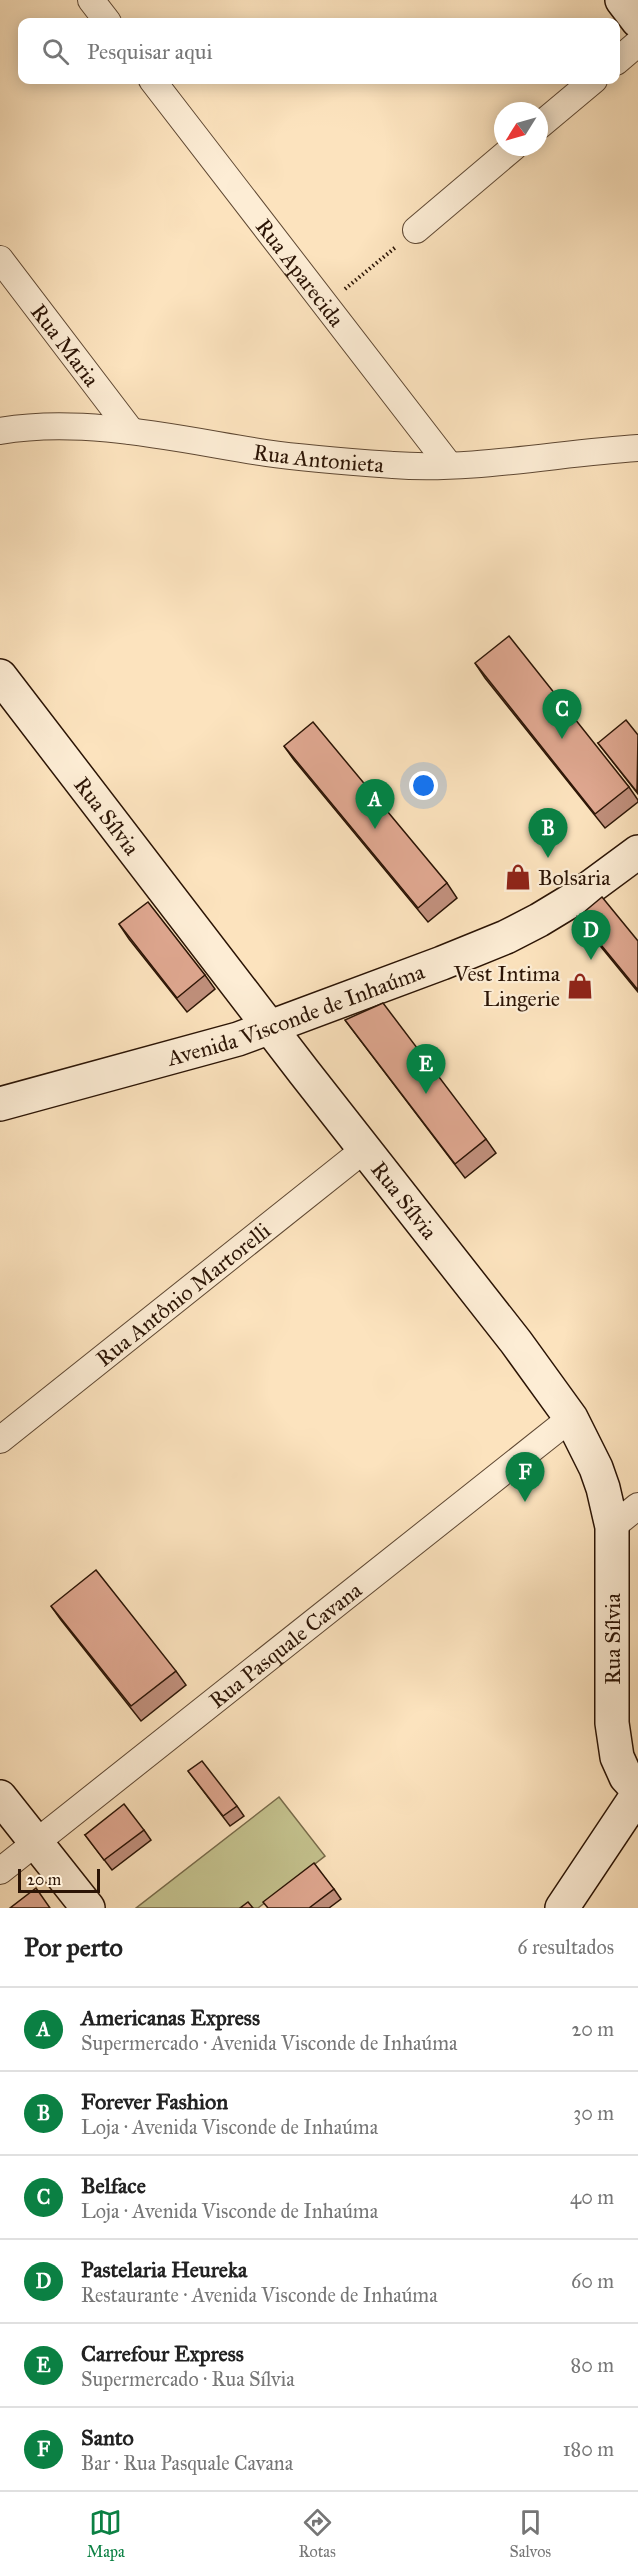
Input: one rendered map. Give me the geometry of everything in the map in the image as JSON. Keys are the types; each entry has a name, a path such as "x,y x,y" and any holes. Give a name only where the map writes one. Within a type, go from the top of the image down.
{"main road":[{"path":"622,0 638,21"},
{"name":"Rua Sílvia","path":"0,676 364,1149 516,1342 571,1418 600,1478 612,1527 612,1723 616,1757 626,1777 638,1792"},
{"name":"Avenida Visconde de Inhaúma","path":"0,1104 66,1084 221,1044 271,1028 506,937 577,897 638,852"},
{"path":"562,1908 638,1792"},
{"path":"0,1797 88,1908"}],"street":[{"path":"91,0 105,18"},
{"path":"620,58 638,43"},
{"name":"Rua Aparecida","path":"155,84 449,465"},
{"path":"548,118 589,84"},
{"path":"416,230 503,156"},
{"name":"Rua Maria","path":"0,259 131,431"},
{"name":"Rua Antonieta","path":"0,431 52,427 131,431 270,453 396,465 449,465 638,448"},
{"name":"Rua Antônio Martorelli","path":"0,1440 364,1149"},
{"name":"Rua Pasquale Cavana","path":"0,1871 571,1418"},
{"path":"612,1527 638,1506"}],"path":[{"path":"338,295 416,230"}],"shaded area":[{"path":"279,1797 325,1856 258,1908 136,1908"}],"building":[{"path":"509,636 629,787 595,814 475,663"},
{"path":"626,720 638,735 637,792 598,743"},
{"path":"313,722 447,883 418,908 284,746"},
{"path":"602,897 638,941 638,990 578,917"},
{"path":"148,902 205,975 177,998 119,924"},
{"path":"383,1003 486,1139 455,1164 345,1020"},
{"path":"96,1570 176,1671 131,1706 51,1606"},
{"path":"202,1761 237,1806 223,1816 188,1771"},
{"path":"124,1804 144,1830 104,1860 85,1835"},
{"path":"314,1863 334,1889 309,1908 268,1908 263,1902"},
{"path":"36,1888 50,1908 10,1908"},
{"path":"248,1902 253,1908 240,1908"}],"place":[{"name":"Belface","path":"562,739"},
{"name":"Americanas Express","path":"375,829"},
{"name":"Forever Fashion","path":"548,858"},
{"name":"Bolsaria","path":"518,877"},
{"name":"Pastelaria Heureka","path":"591,960"},
{"name":"Vest Intima Lingerie","path":"580,986"},
{"name":"Carrefour Express","path":"426,1094"},
{"name":"Santo","path":"525,1502"}]}
